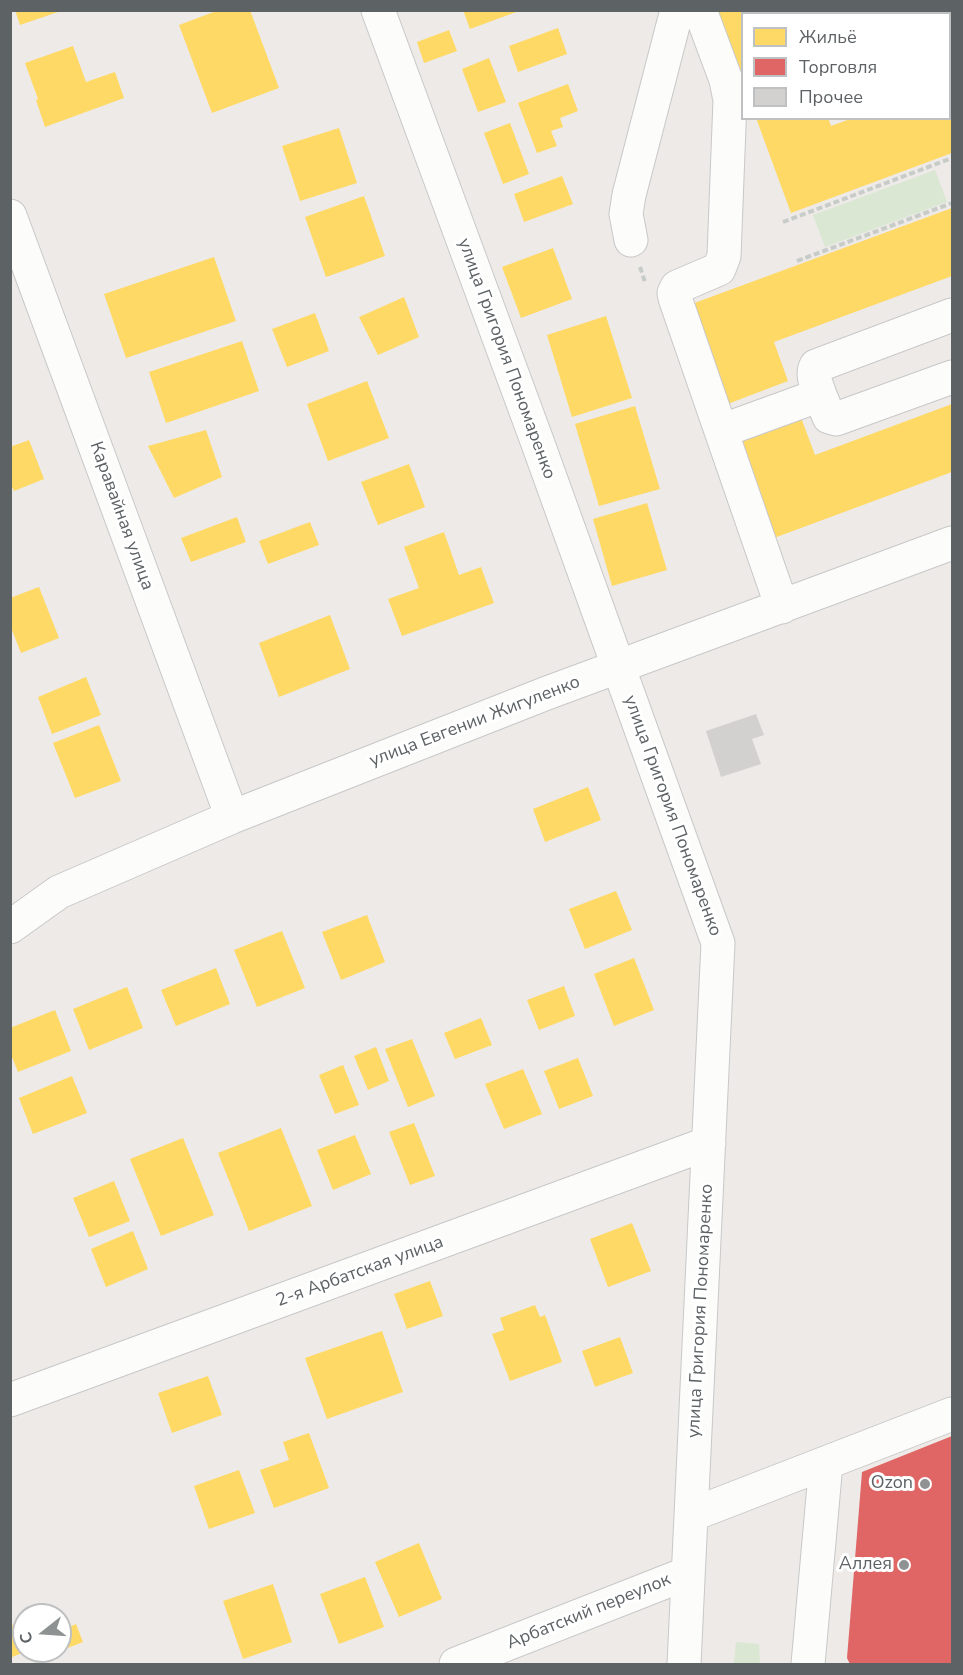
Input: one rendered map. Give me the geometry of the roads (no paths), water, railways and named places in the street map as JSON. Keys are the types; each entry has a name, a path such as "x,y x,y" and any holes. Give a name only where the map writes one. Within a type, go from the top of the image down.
{"street":[{"name":"улица Григория Пономаренко","path":"378,10 537,441 718,943 684,1665"},
{"path":"631,240 626,214 629,195 677,10"},
{"path":"700,10 736,107 722,263 719,269 677,286 674,293 782,607"},
{"name":"Каравайная улица","path":"10,216 232,817"},
{"path":"952,315 816,366 813,371 829,417 836,419 952,377"},
{"path":"721,431 820,395"},
{"name":"улица Евгении Жигуленко","path":"10,927 59,892 232,817 548,693 952,543"},
{"name":"2-я Арбатская улица","path":"10,1400 709,1143"},
{"path":"691,1515 952,1414"},
{"path":"808,1665 826,1463"},
{"name":"Арбатский переулок","path":"456,1665 688,1573"}],"place":[{"name":"Ozon","path":"925,1484"},
{"name":"Аллея","path":"904,1565"}]}
